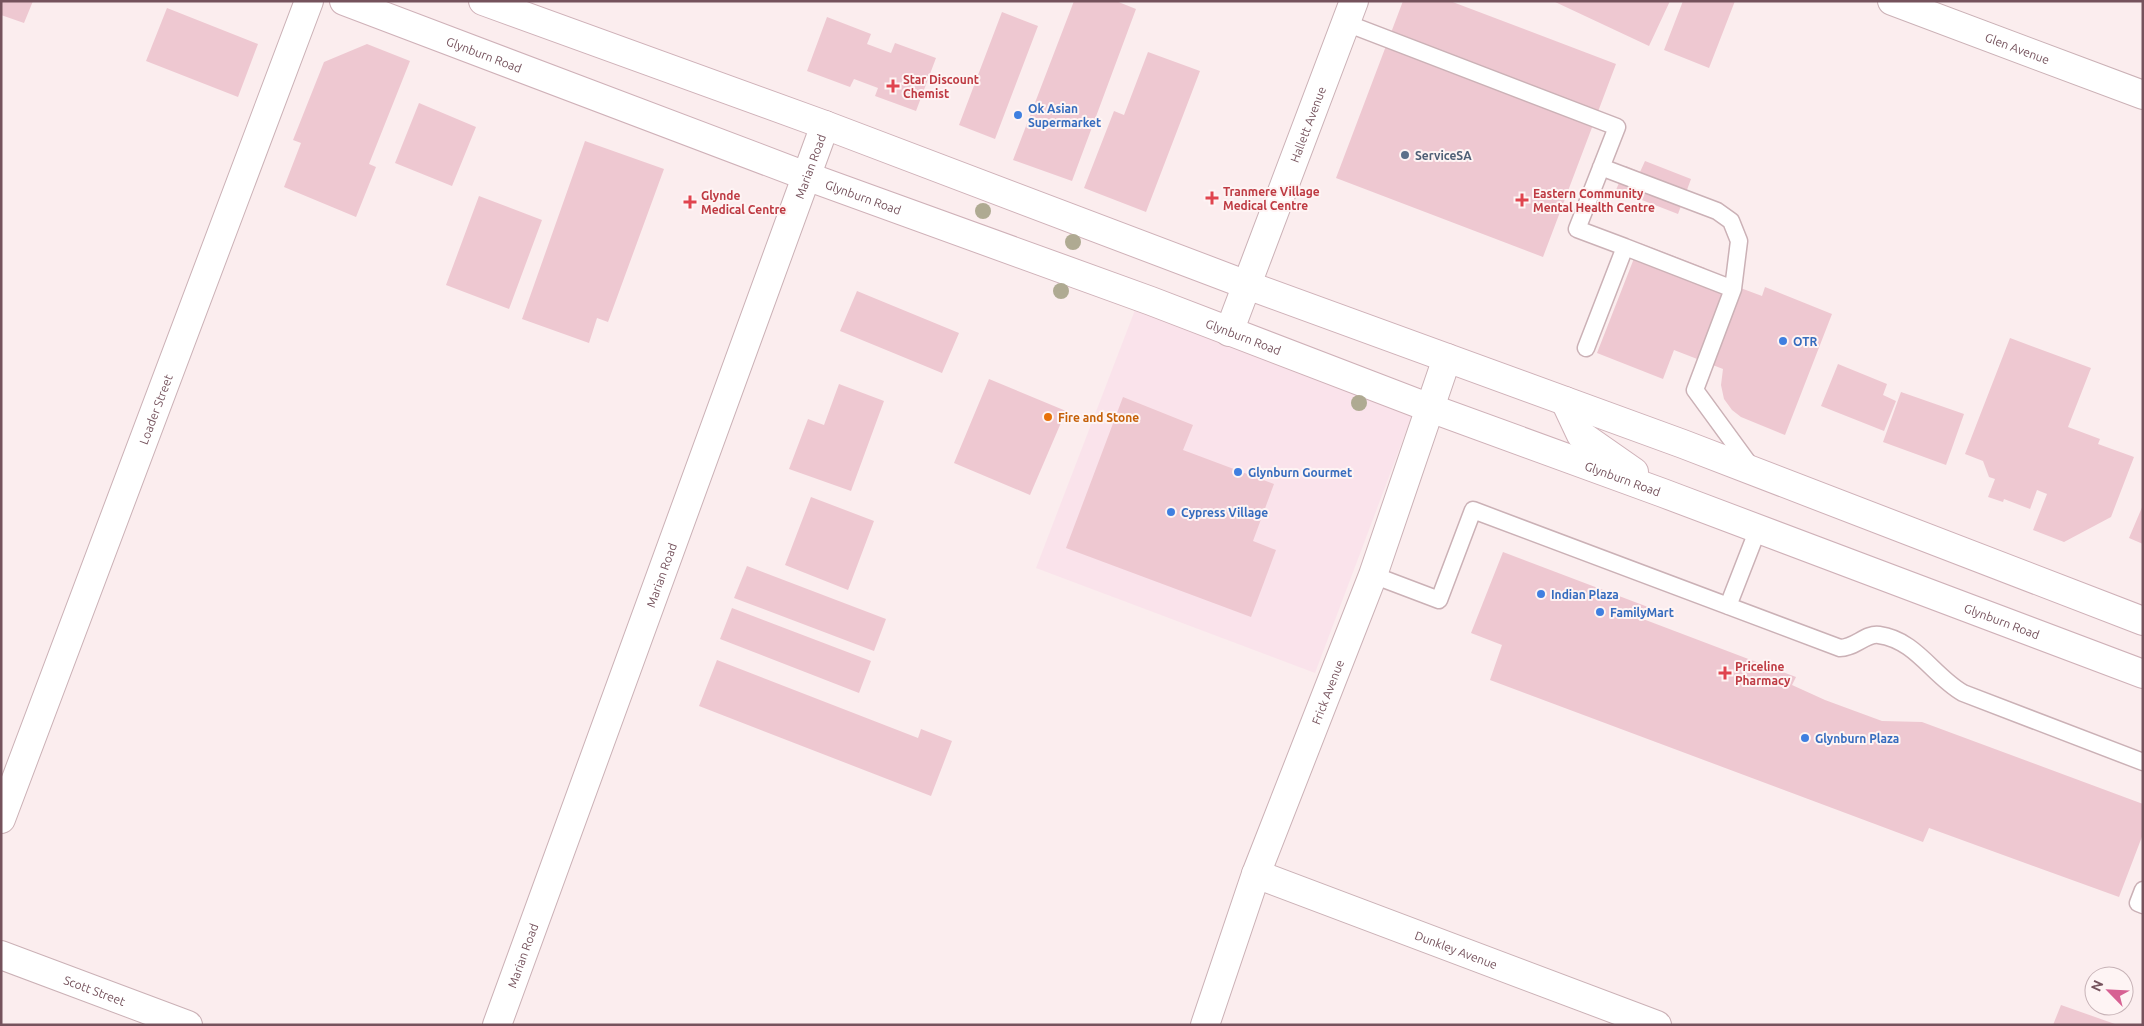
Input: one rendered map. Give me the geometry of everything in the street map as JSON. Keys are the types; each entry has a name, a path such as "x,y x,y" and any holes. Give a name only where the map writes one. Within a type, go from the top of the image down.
{"main road":[{"name":"Loader Street","path":"1,819 309,1"},
{"name":"Glynburn Road","path":"344,1 806,176 1151,301 1430,408 1664,493 2143,674"},
{"path":"483,1 825,125 1247,285 1566,401 2143,621"},
{"name":"Glen Avenue","path":"1892,1 2143,95"},
{"name":"Hallett Avenue","path":"1229,332 1350,12"},
{"name":"Marian Road","path":"497,1025 825,125"},
{"name":"Frick Avenue","path":"1205,1025 1256,874 1373,575 1448,358"},
{"path":"1566,401 1581,435 1664,493"},
{"name":"Dunkley Avenue","path":"1256,874 1656,1025"},
{"name":"Scott Street","path":"1,955 188,1025"}],"lane":[{"path":"1350,12 1617,127 1577,229 1733,289"},
{"path":"1601,168 1717,211 1731,221 1739,241 1733,289 1695,390 1755,472"},
{"path":"1586,348 1625,248"},
{"path":"1373,575 1439,600 1473,510 1840,648 1855,645 1872,635 1878,634 1894,640 1912,648 1943,680 1963,693 2143,762"},
{"path":"1728,606 1758,529"},
{"path":"2143,890 2138,903 2143,905"}],"shaded area":[{"path":"1135,310 1413,413 1315,673 1036,568"}],"building":[{"path":"1,1 33,1 24,23 1,15"},
{"path":"1074,1 1116,1 1136,9 1072,181 1013,160"},
{"path":"1403,1 1450,1 1616,64 1543,257 1336,178"},
{"path":"1553,1 1670,1 1649,46"},
{"path":"1683,1 1735,1 1709,68 1664,50"},
{"path":"167,8 258,44 238,97 146,61"},
{"path":"1002,12 1038,26 995,139 959,125"},
{"path":"827,17 871,34 867,44 891,53 895,43 936,58 916,111 875,96 878,88 854,79 850,87 807,71"},
{"path":"367,44 410,61 369,164 376,167 356,217 284,187 301,143 293,140 324,62"},
{"path":"1148,52 1200,71 1146,212 1084,188 1114,111 1124,115"},
{"path":"419,103 476,127 452,186 395,163"},
{"path":"585,141 664,169 608,322 597,318 589,343 522,319"},
{"path":"1645,161 1691,179 1678,214 1616,190 1626,166 1640,172"},
{"path":"479,196 542,220 509,309 446,285"},
{"path":"1640,243 1705,268 1703,274 1762,296 1765,287 1832,314 1785,435 1741,417 1732,410 1724,399 1721,385 1723,369 1674,350 1663,379 1597,353"},
{"path":"857,291 959,333 942,373 840,331"},
{"path":"2010,338 2091,368 2068,427 2100,439 2098,444 2134,457 2111,517 2064,542 2033,530 2047,494 2037,490 2030,509 2004,499 2003,502 1988,497 1995,479 1989,477 1983,461 1965,454"},
{"path":"1838,364 1887,384 1883,395 1896,401 1884,431 1821,406"},
{"path":"989,379 1066,411 1030,495 954,463"},
{"path":"839,384 884,401 851,491 789,469 808,419 824,425"},
{"path":"1901,392 1964,414 1946,465 1883,442"},
{"name":"Cypress Village","path":"1123,397 1193,425 1183,450 1274,484 1253,541 1276,550 1251,617 1066,548"},
{"path":"811,497 874,521 848,590 785,565"},
{"path":"2143,505 2143,544 2129,538"},
{"name":"Glynburn Plaza","path":"1503,552 1648,607 1643,619 1796,677 1792,685 1825,700 1882,721 1922,722 2143,804 2143,834 2119,897 1929,828 1923,842 1490,680 1502,645 1471,633"},
{"path":"747,566 886,619 874,651 734,598"},
{"path":"732,608 871,661 859,693 720,639"},
{"path":"717,660 918,738 921,729 952,741 931,796 699,706"},
{"path":"2061,1005 2084,1013 2084,1016 2092,1016 2115,1024 2115,1025 2053,1025"}],"place":[{"name":"Star Discount Chemist","path":"893,86"},
{"name":"Ok Asian Supermarket","path":"1018,115"},
{"name":"ServiceSA","path":"1405,155"},
{"name":"Tranmere Village Medical Centre","path":"1212,198"},
{"name":"Eastern Community Mental Health Centre","path":"1522,200"},
{"name":"Glynde Medical Centre","path":"690,202"},
{"name":"OTR","path":"1783,341"},
{"name":"Fire and Stone","path":"1048,417"},
{"name":"Glynburn Gourmet","path":"1238,472"},
{"name":"Cypress Village","path":"1171,512"},
{"name":"Indian Plaza","path":"1541,594"},
{"name":"FamilyMart","path":"1600,612"},
{"name":"Priceline Pharmacy","path":"1725,673"},
{"name":"Glynburn Plaza","path":"1805,738"}]}
